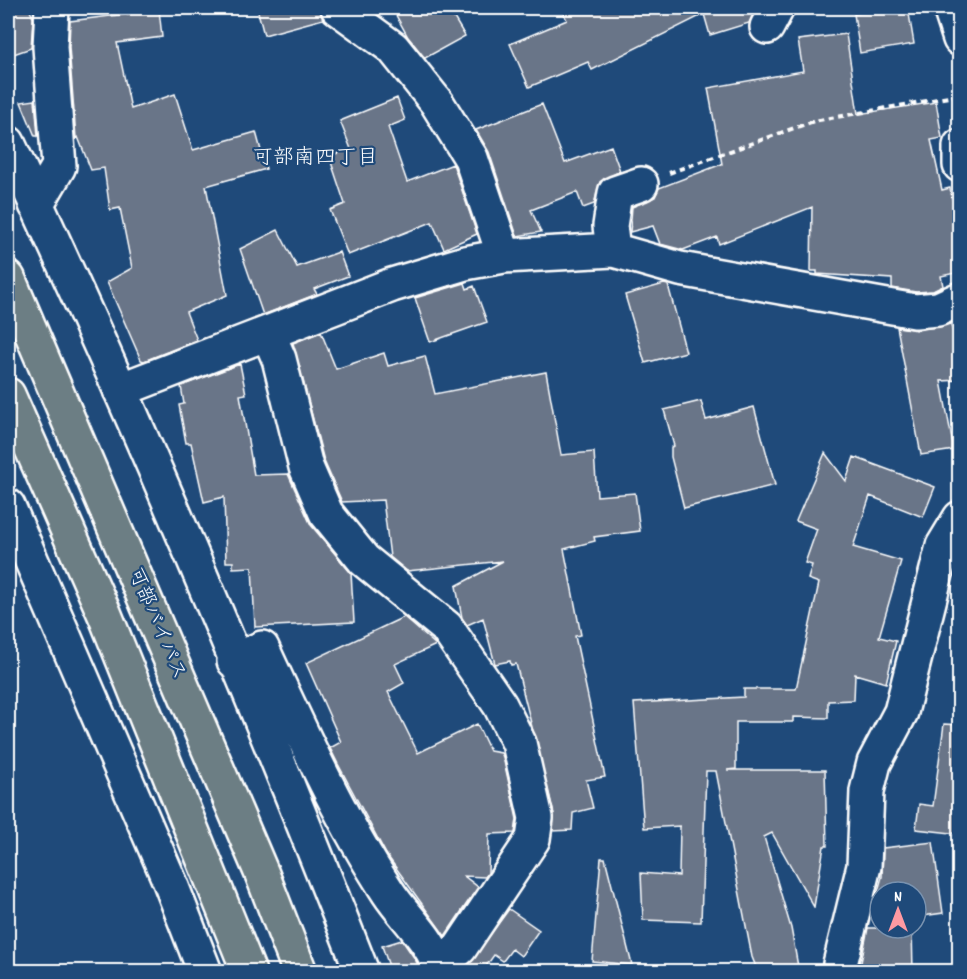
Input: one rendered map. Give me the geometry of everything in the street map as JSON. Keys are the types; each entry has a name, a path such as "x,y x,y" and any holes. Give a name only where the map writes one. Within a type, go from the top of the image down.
{"highway":[{"name":"可部バイパス","path":"8,278 262,873 300,972"},
{"path":"8,395 105,615 249,972"}],"street":[{"path":"36,205 59,166 50,47 52,8"},
{"path":"338,8 393,48 437,103 471,158 504,256"},
{"path":"950,8 960,39"},
{"path":"8,143 120,390 278,765 362,972"},
{"path":"960,146 960,165"},
{"path":"613,250 610,226 615,193 641,184"},
{"path":"120,390 392,285 465,263 504,256 613,250 680,269 915,311 938,309 960,299"},
{"path":"234,661 262,648 312,755 388,892 425,940 440,969 460,948 533,839 536,818 519,743 500,705 446,627 364,560 326,513 306,467 279,359 268,333"},
{"path":"8,506 170,882 205,972"},
{"path":"840,972 849,924 864,866 867,791 874,763 901,712 943,546 960,518"},
{"path":"278,765 299,756 312,755"}],"path":[{"path":"641,184 814,121 960,95"}],"building":[{"path":"8,8 29,8 33,18 31,48 8,56"},
{"path":"257,8 320,8 323,19 264,35"},
{"path":"392,8 448,8 465,36 425,58 408,37"},
{"path":"561,8 756,8 749,23 710,35 704,14 592,70 588,62 529,87 510,44 567,20"},
{"path":"908,8 914,44 860,53 854,14"},
{"path":"159,10 162,37 117,43 131,109 175,94 193,150 256,132 266,169 206,186 227,295 186,312 197,340 144,361 141,360 107,282 132,268 120,208 110,210 104,168 91,170 78,137 76,138 69,47 70,21"},
{"path":"846,34 858,114 936,102 942,138 931,140 942,190 950,188 960,233 960,272 941,276 943,286 933,291 916,292 892,288 892,279 817,274 817,271 811,271 812,207 719,244 717,237 683,250 660,244 653,226 630,232 632,207 655,197 659,188 722,164 708,88 803,71 798,40"},
{"path":"397,98 405,120 388,127 407,182 453,164 477,234 444,249 432,222 348,255 330,210 345,204 329,156 351,149 340,121"},
{"path":"35,100 38,136 35,136 21,102"},
{"path":"542,104 565,163 611,146 620,171 600,182 594,204 583,208 577,192 531,210 541,232 517,236 489,152 476,130"},
{"path":"278,230 297,267 339,252 348,276 314,289 317,294 263,315 240,249"},
{"path":"465,283 467,289 474,286 487,322 430,342 415,298"},
{"path":"664,284 668,285 686,352 645,363 625,295"},
{"path":"951,324 954,336 960,336 960,380 941,381 954,450 921,455 897,327 917,330"},
{"path":"321,332 336,369 384,353 388,366 425,356 435,394 546,372 561,455 594,452 597,496 635,493 640,531 594,537 595,541 564,549 581,635 575,636 605,777 586,780 593,808 573,813 572,830 553,831 554,814 516,664 511,665 510,661 495,664 483,618 467,625 462,618 456,586 503,561 407,571 390,557 383,500 342,502 324,461 293,343"},
{"path":"240,364 246,394 240,395 254,475 288,474 311,525 351,573 354,622 255,627 252,567 233,568 233,562 226,562 224,497 204,502 191,443 186,443 179,405 184,404 181,386"},
{"path":"701,401 706,420 754,407 775,485 684,508 671,457 671,447 674,446 664,410"},
{"path":"825,453 846,481 854,457 935,487 923,517 870,496 853,547 901,561 879,637 896,641 886,683 855,674 854,700 828,701 828,718 793,717 793,722 736,722 736,769 727,770 825,770 827,846 824,846 814,907 772,833 764,837 791,928 799,972 758,972 752,957 716,771 706,771 701,922 643,920 641,873 679,876 680,826 644,828 634,703 744,697 744,689 796,689 819,583 808,579 812,565 805,563 817,529 796,521"},
{"path":"404,617 436,645 395,664 404,683 388,692 418,753 477,724 490,751 501,753 503,757 517,819 515,833 489,834 488,873 485,877 464,876 478,887 445,936 386,854 338,764 330,748 341,742 306,663"},
{"path":"944,724 960,725 960,834 916,829 919,804 933,806"},
{"path":"933,842 943,913 928,915 928,880 881,880 883,848"},
{"path":"601,858 605,858 632,965 592,961"},
{"path":"509,909 539,930 521,956 512,949 503,961 494,955 482,972 475,972 467,966"},
{"path":"868,928 868,940 912,940 913,972 859,972"},
{"path":"402,940 421,972 391,972 382,946"}],"district":[{"name":"可部南四丁目","path":"315,159"}]}
